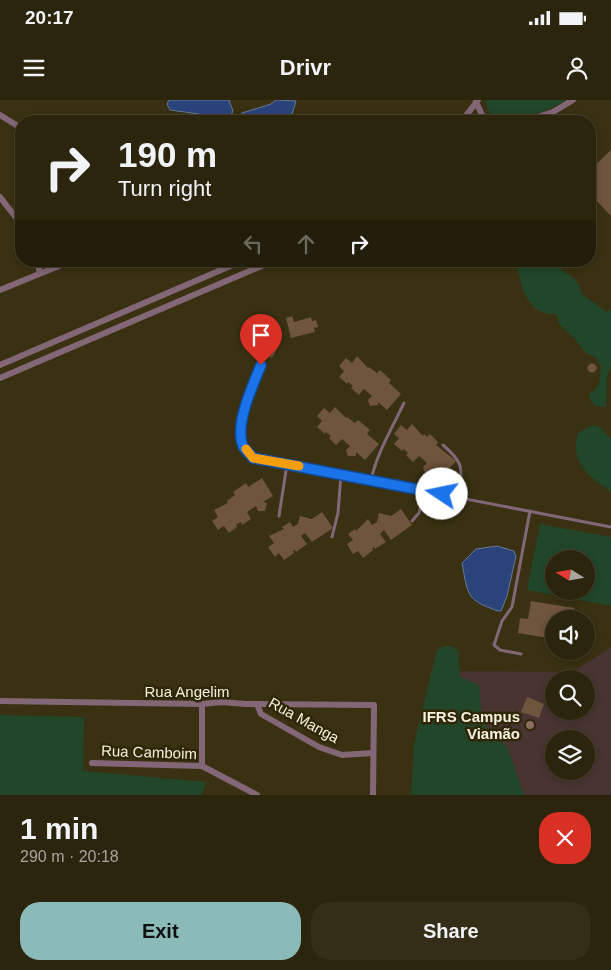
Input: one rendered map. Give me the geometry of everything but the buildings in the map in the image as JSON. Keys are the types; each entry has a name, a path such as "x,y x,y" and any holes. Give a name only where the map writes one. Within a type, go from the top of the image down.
{"street":[{"path":"543,115 573,100"},
{"path":"466,115 477,101"},
{"path":"477,101 482,115"},
{"path":"0,116 15,125"},
{"path":"0,197 15,216"},
{"path":"38,267 40,273"},
{"path":"0,290 56,267"},
{"path":"0,365 228,267"},
{"path":"0,378 259,267"},
{"path":"111,318 116,329"},
{"name":"Rua Angelim","path":"0,701 374,705 373,753"},
{"path":"202,704 202,766"},
{"name":"Rua Manga","path":"257,704 260,714 319,746 342,755 373,753"},
{"path":"373,753 373,795"},
{"name":"Rua Camboim","path":"92,763 202,766 257,795"}],"lane":[{"path":"261,365 245,405 241,428 243,445 253,458 611,527"},
{"path":"371,480 375,462 389,437 404,402"},
{"path":"443,445 458,458 461,465 460,497"},
{"path":"279,516 287,464"},
{"path":"332,537 338,513 341,474"},
{"path":"412,521 418,513 425,490"},
{"path":"521,654 500,650 494,645 502,621 512,607 530,511"}],"shaded area":[{"name":"IFRS Campus Viamão","path":"611,647 611,795 473,795 430,671 545,672 545,720 595,720 595,670 575,670 591,660 595,660 595,657"}],"green space":[{"path":"486,100 566,100 534,115 494,115 489,111"},
{"path":"517,267 559,267 576,280 582,294 607,312 611,310 611,364 607,378 606,407 595,406 589,397 590,393 599,384 601,367 596,358 585,352 559,324 557,315 542,312 533,306 525,295"},
{"path":"592,425 600,427 611,439 611,492 583,468 576,453 578,433"},
{"path":"540,524 611,537 611,606 580,600 595,600 595,550 545,550 545,593 527,590"},
{"path":"444,646 452,646 458,651 460,677 479,685 482,722 507,747 524,795 411,795 414,744 437,650"},
{"path":"0,715 84,717 83,771 206,782 202,795 0,795"}],"water":[{"path":"169,100 229,100 233,111 231,115 200,115 170,110 167,104"},
{"path":"276,100 296,101 292,115 241,115 242,113 271,104"},
{"path":"497,546 514,551 516,556 507,596 501,611 480,603 470,595 462,563 476,549"}],"slow traffic":[{"path":"246,449 253,458 299,466"}],"place":[{"name":"IFRS Campus Viamão","path":"530,725"}],"route":[{"path":"261,365 245,405 241,428 243,445 253,458 442,494"}]}
